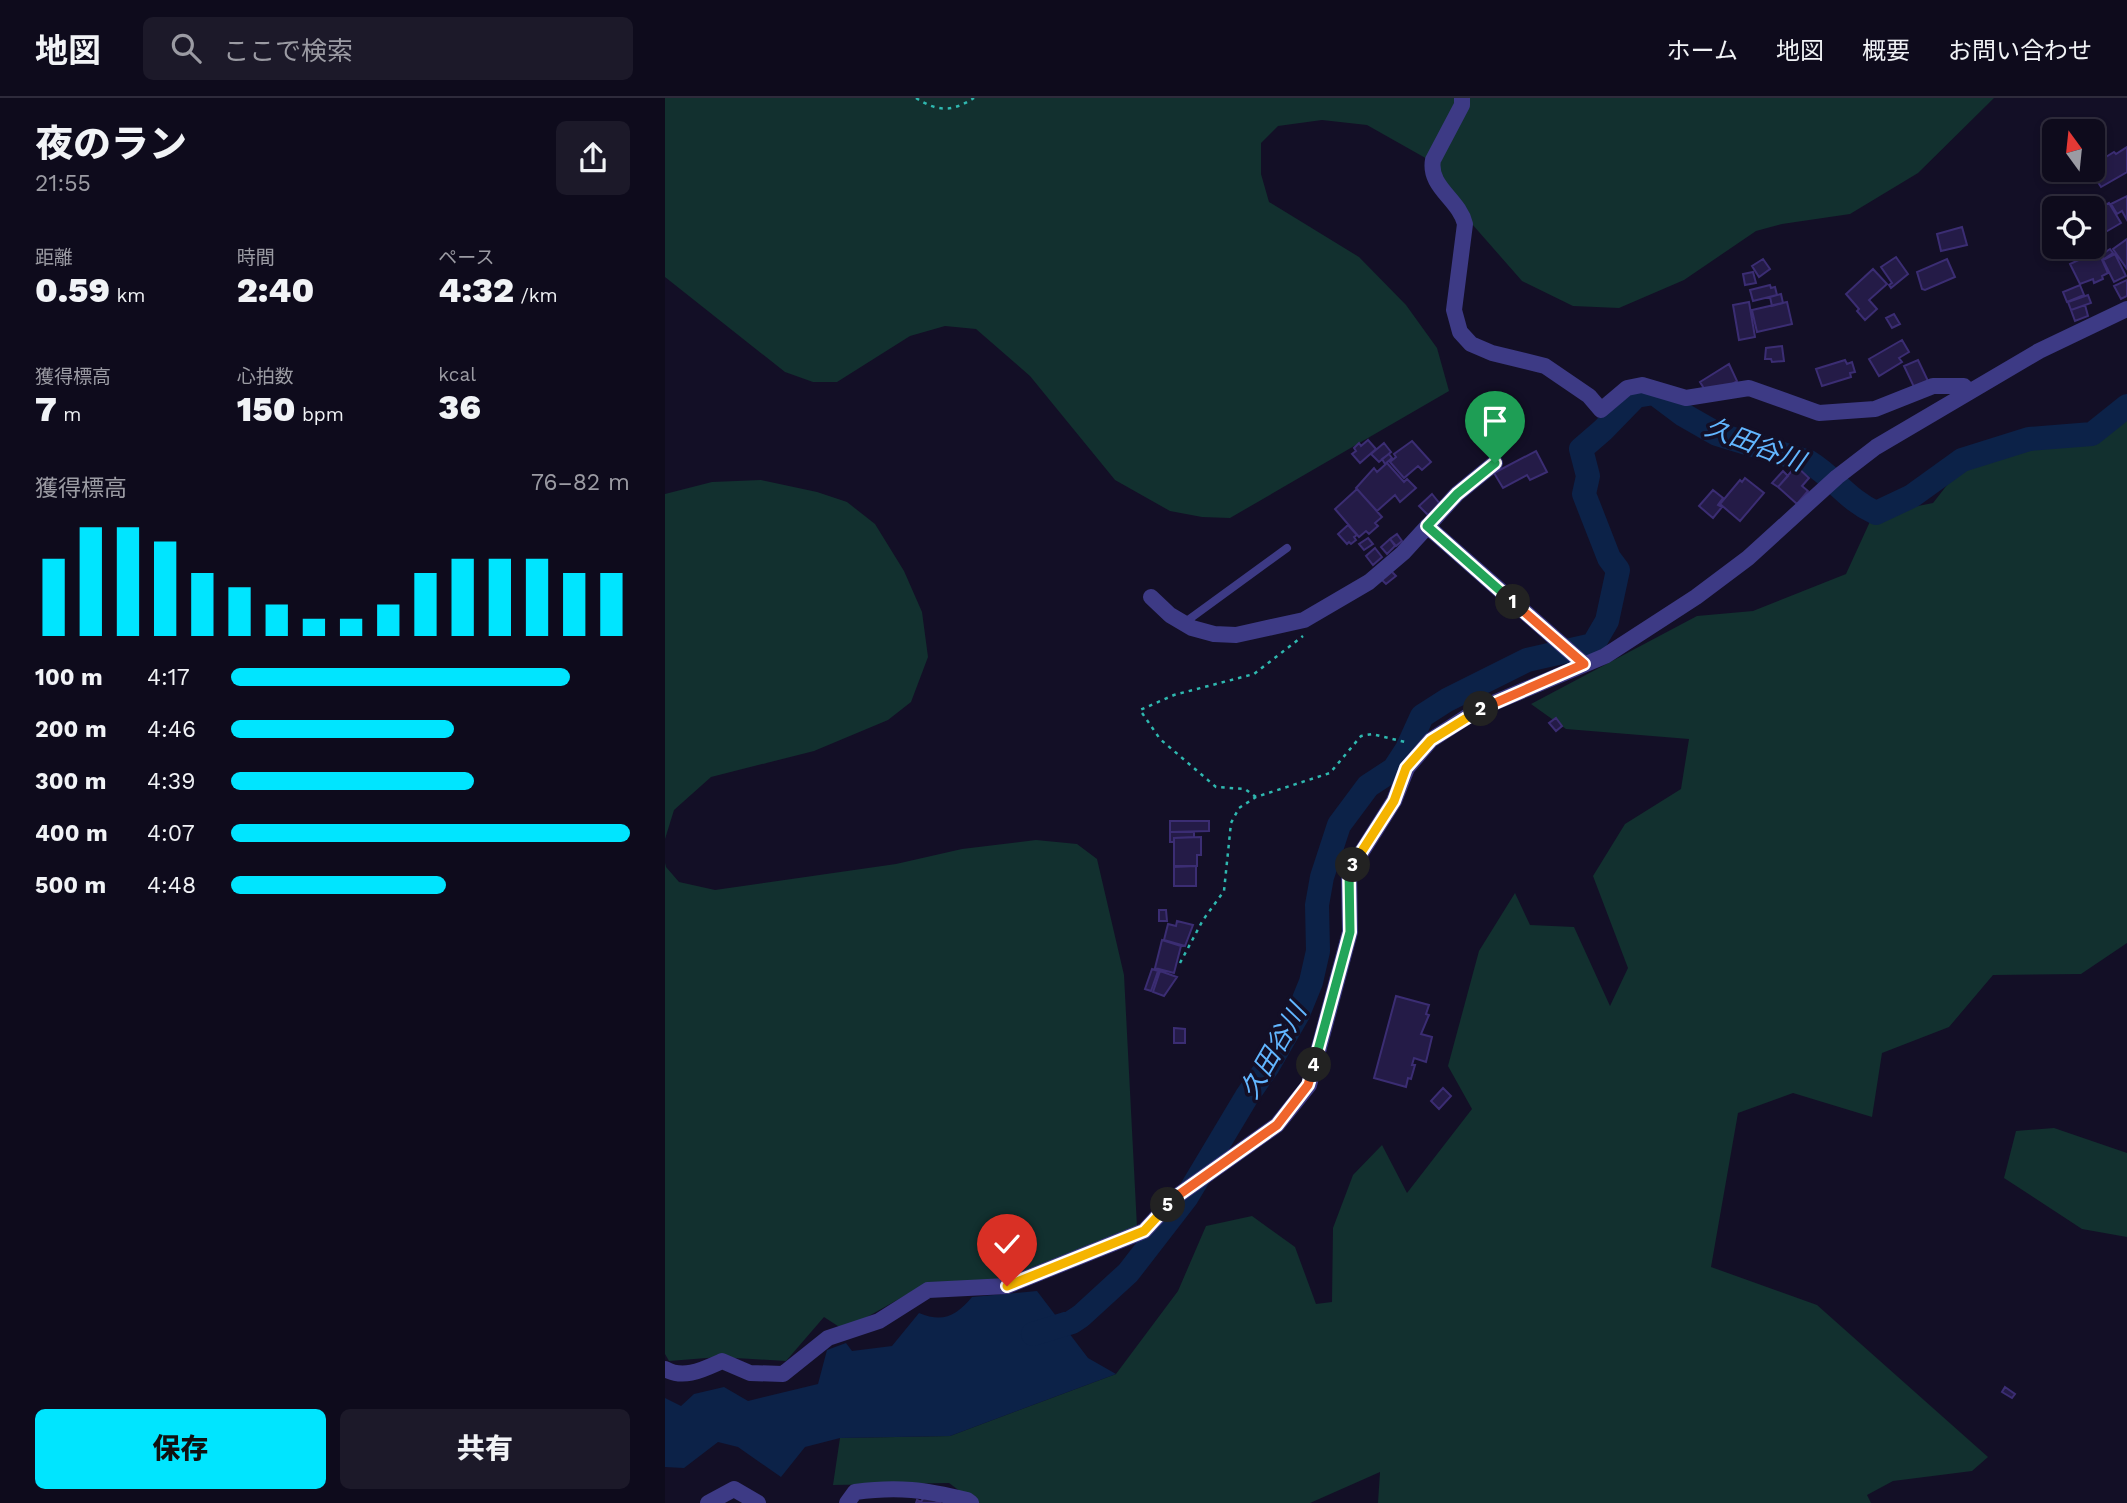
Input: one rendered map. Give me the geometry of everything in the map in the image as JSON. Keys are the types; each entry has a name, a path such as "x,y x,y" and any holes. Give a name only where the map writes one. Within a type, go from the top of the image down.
{"street":[{"path":"1462,98 1431,168 1435,181 1462,212 1465,223 1454,310 1460,332 1471,344 1492,353 1545,366 1589,396 1601,410 1627,388 1642,385 1686,398 1749,388 1819,413 1875,409 1933,386 1964,386 1969,392"},
{"path":"665,1369 669,1372 693,1374 722,1361 750,1373 783,1374 828,1339 880,1321 928,1290 1007,1286 1144,1231 1177,1196 1277,1125 1308,1085 1350,932 1349,872 1394,801 1406,768 1431,740 1479,709 1579,660 1605,656 1696,597 1748,558 1837,477 1876,447 2039,351 2127,309"},
{"path":"1151,597 1170,615 1214,635 1236,635 1304,620 1369,582 1403,553 1457,494 1495,463"},
{"path":"1427,526 1579,660"},
{"path":"847,1503 855,1492 886,1488 919,1489 971,1503"},
{"path":"708,1503 734,1489 758,1503"}],"lane":[{"path":"1184,623 1287,548"}],"path":[{"path":"916,98 934,109 962,106 974,98"},
{"path":"1256,797 1245,789 1216,787 1160,739 1140,710 1174,695 1254,674 1304,634 1304,620"},
{"path":"1180,964 1203,920 1224,891 1231,823 1240,808 1256,797 1330,773 1361,736 1372,734 1413,743"}],"green space":[{"path":"665,98 1994,98 1918,173 1850,214 1782,224 1756,231 1684,280 1619,308 1573,306 1522,281 1472,224 1429,160 1367,125 1322,120 1278,126 1261,143 1261,174 1269,202 1359,257 1406,305 1437,348 1449,391 1230,518 1202,517 1170,511 1115,480 1030,376 976,329 945,326 910,336 837,382 813,382 785,372 665,277"},
{"path":"2127,411 2127,943 2081,974 1993,975 1949,1027 1882,1053 1872,1117 1793,1093 1738,1113 1711,1267 1817,1305 1988,1457 1972,1471 1893,1481 1867,1495 1871,1503 1378,1503 1380,1472 1310,1503 976,1503 949,1483 833,1485 840,1438 950,1436 1116,1374 1178,1291 1206,1226 1252,1216 1295,1247 1316,1304 1332,1302 1333,1228 1353,1175 1382,1145 1407,1193 1472,1109 1448,1066 1479,951 1515,893 1530,925 1574,927 1610,1006 1628,968 1593,876 1625,824 1681,789 1689,739 1566,729 1531,704 1697,616 1753,611 1846,574 1873,515 1933,503 1962,466 2006,450 2085,441"},
{"path":"761,480 817,492 847,502 875,524 904,571 922,612 928,657 911,702 888,720 814,751 711,777 674,810 665,839 665,494 712,482"},
{"path":"1036,840 1077,844 1097,859 1124,975 1137,1227 1012,1281 929,1282 844,1330 824,1317 786,1361 719,1357 669,1361 665,1354 665,863 679,882 715,890 896,864 962,849"},
{"path":"2054,1128 2127,1153 2127,1237 2082,1229 2004,1178 2016,1131"}],"water":[{"path":"1037,1291 1088,1358 1116,1374 950,1436 840,1438 805,1447 781,1477 738,1447 718,1442 684,1468 665,1467 665,1398 681,1406 694,1394 724,1387 748,1401 818,1384 827,1350 846,1343 852,1351 892,1346 919,1313 935,1317 948,1316 972,1297"}],"building":[{"path":"2127,147 2127,172 2101,187 2098,182 2105,182 2105,158 2114,152 2116,154"},
{"path":"2127,196 2127,220 2122,211 2117,214 2111,204"},
{"path":"2109,203 2121,223 2105,232 2105,206"},
{"path":"1962,227 1967,245 1941,251 1937,234"},
{"path":"2127,239 2127,269 2113,249"},
{"path":"2110,249 2113,253 2105,258 2105,252"},
{"path":"2115,254 2126,276 2114,282 2103,260"},
{"path":"1896,257 1908,274 1891,288 1889,285 1892,283 1881,267"},
{"path":"1763,259 1770,269 1759,277 1752,266"},
{"path":"1947,259 1955,277 1922,289 1917,272"},
{"path":"2081,259 2102,259 2108,273 2094,283 2093,279 2080,284 2070,264"},
{"path":"1873,269 1887,284 1869,300 1877,309 1865,320 1846,294"},
{"path":"1753,272 1756,283 1745,285 1743,274"},
{"path":"2127,280 2127,296 2121,299 2114,286"},
{"path":"1770,285 1771,288 1775,287 1777,295 1753,301 1750,290"},
{"path":"2080,285 2084,295 2067,302 2063,292"},
{"path":"1781,294 1783,303 1772,306 1770,297"},
{"path":"2088,295 2091,303 2071,310 2068,302"},
{"path":"1749,302 1755,337 1739,340 1733,305"},
{"path":"1787,302 1792,324 1757,332 1752,310"},
{"path":"2085,305 2088,316 2075,321 2071,310"},
{"path":"1894,314 1900,324 1892,328 1886,318"},
{"path":"1902,340 1909,352 1899,358 1902,362 1879,376 1869,359"},
{"path":"1782,346 1784,361 1772,362 1771,359 1765,359 1766,348"},
{"path":"1845,360 1847,364 1852,362 1855,372 1850,373 1851,377 1822,386 1816,369"},
{"path":"1918,360 1928,381 1914,387 1904,366"},
{"path":"1729,364 1737,381 1724,389 1705,390 1700,382"},
{"path":"1368,440 1376,449 1360,463 1352,454 1356,451 1354,448"},
{"path":"1412,441 1431,462 1422,470 1418,466 1404,478 1390,462 1396,457 1394,454"},
{"path":"1384,443 1391,452 1379,462 1371,454"},
{"path":"1536,451 1547,472 1530,480 1527,475 1503,488 1494,473"},
{"path":"1389,454 1392,458 1385,464 1382,459"},
{"path":"1387,463 1404,482 1407,479 1416,488 1400,502 1395,495 1377,511 1356,488 1374,468 1377,472"},
{"path":"1796,466 1809,478 1802,486 1808,491 1797,504 1778,487"},
{"path":"1783,471 1788,476 1778,487 1772,483"},
{"path":"1745,478 1764,493 1740,521 1720,504 1740,480 1742,482"},
{"path":"1357,489 1382,517 1375,523 1378,526 1369,534 1366,531 1359,537 1335,509"},
{"path":"1713,490 1723,498 1718,505 1722,507 1713,518 1699,506"},
{"path":"1432,494 1440,504 1428,515 1419,506"},
{"path":"1348,525 1357,535 1351,544 1347,544 1338,534"},
{"path":"1397,534 1402,541 1396,546 1390,539"},
{"path":"1368,538 1373,544 1364,550 1359,544"},
{"path":"1390,539 1395,546 1387,554 1381,547"},
{"path":"1375,548 1382,557 1373,565 1366,556"},
{"path":"1391,571 1396,576 1386,584 1381,579"},
{"path":"1556,718 1562,726 1556,731 1549,723"},
{"path":"1170,821 1209,821 1209,831 1170,832"},
{"path":"1170,832 1194,832 1194,837 1174,838 1174,842 1170,842"},
{"path":"1201,837 1201,855 1197,855 1197,866 1174,866 1174,838"},
{"path":"1196,866 1196,886 1174,886 1174,867"},
{"path":"1159,910 1166,910 1167,921 1159,921"},
{"path":"1177,921 1193,925 1185,946 1164,940 1168,924 1176,926"},
{"path":"1162,940 1181,946 1174,973 1155,968"},
{"path":"1152,969 1158,971 1151,991 1145,989"},
{"path":"1160,971 1177,977 1164,996 1153,992"},
{"path":"1396,996 1429,1005 1426,1014 1429,1015 1421,1034 1432,1037 1426,1062 1414,1058 1412,1065 1415,1065 1406,1087 1374,1078"},
{"path":"1174,1028 1185,1029 1185,1043 1174,1043"},
{"path":"1443,1088 1451,1096 1439,1109 1431,1101"},
{"path":"2005,1387 2015,1394 2012,1398 2002,1392"},
{"path":"925,1495 941,1503 916,1503 917,1500 921,1502"}],"waterway":[{"name":"久田谷川","path":"1033,1334 1072,1322 1081,1316 1128,1273 1186,1198 1298,1014 1311,982 1318,951 1317,905 1322,877 1339,825 1368,786 1394,769 1407,749 1422,716 1447,700 1527,660 1593,645 1607,621 1618,570 1609,558 1584,494 1588,476 1581,449 1636,396 1654,393 1682,414 1717,434 1809,462 1876,513 1912,496 1962,460 2029,439 2092,434 2127,406"}],"route":[{"path":"1007,1286 1144,1231 1177,1196 1277,1125 1308,1085 1350,932 1349,872 1394,801 1406,768 1431,740 1479,709 1584,664 1427,526 1457,494 1495,463"}]}
